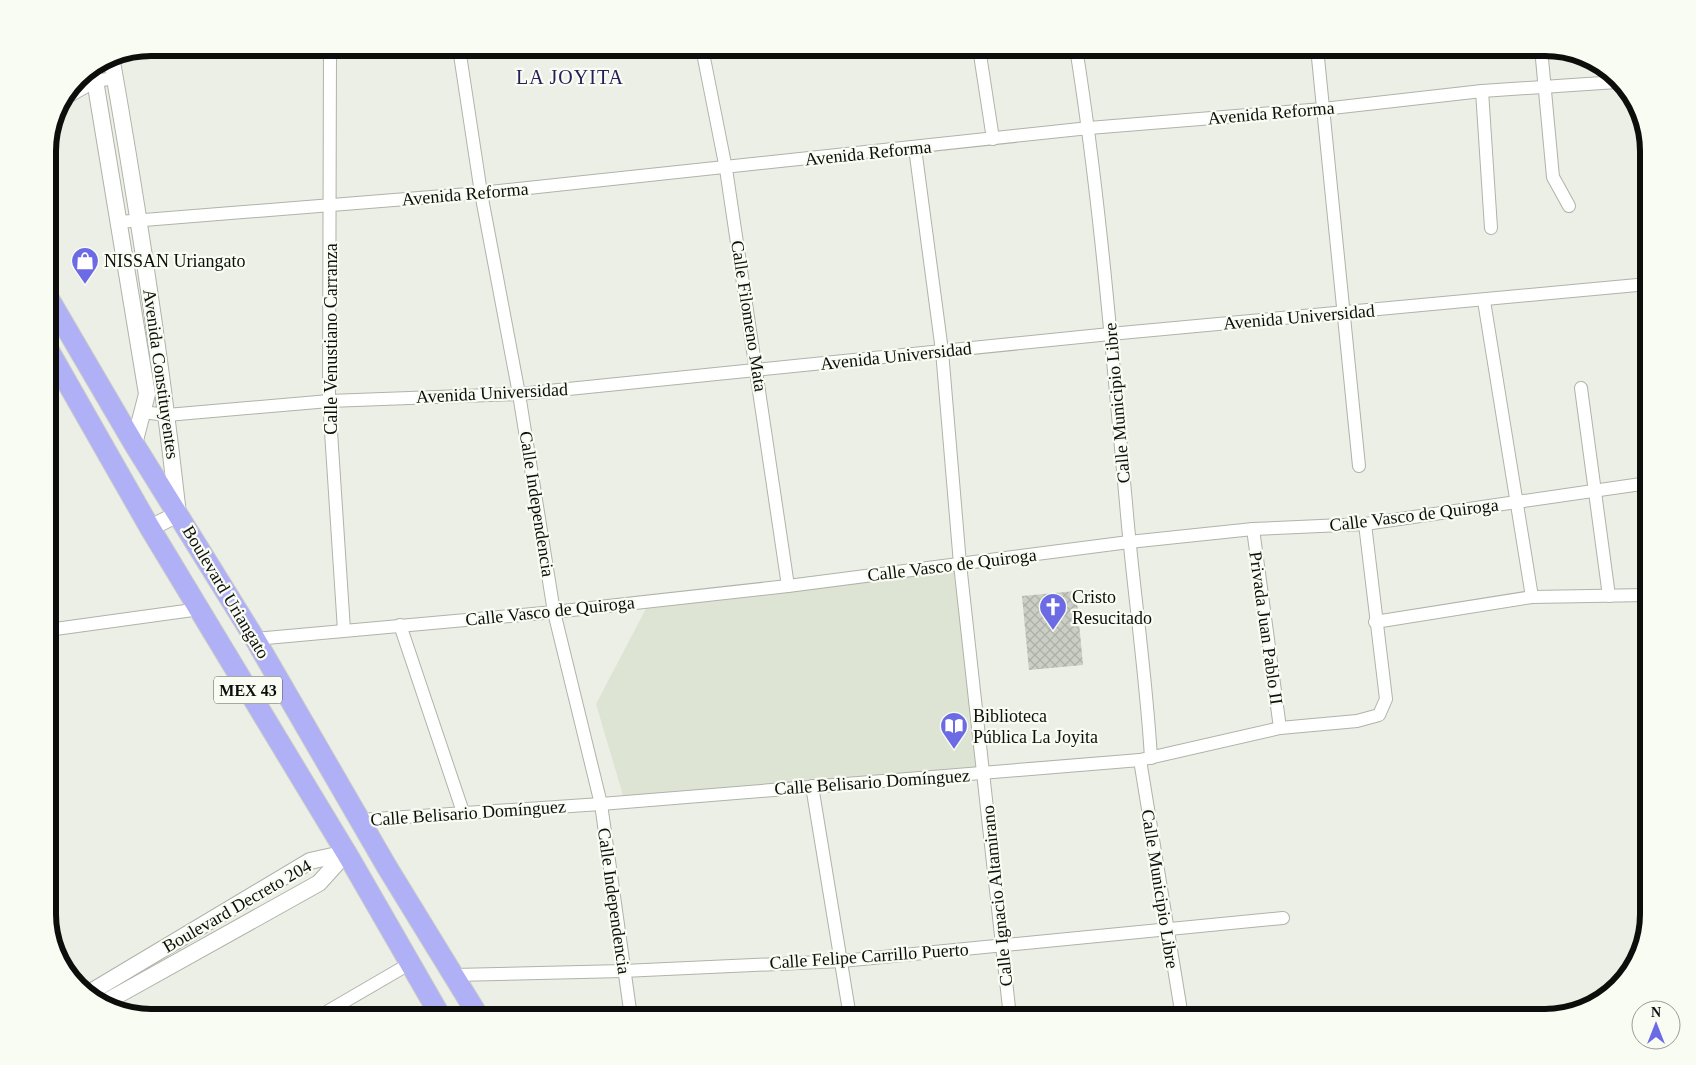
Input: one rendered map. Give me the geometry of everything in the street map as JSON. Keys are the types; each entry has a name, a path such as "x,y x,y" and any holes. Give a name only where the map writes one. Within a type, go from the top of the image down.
{"main road":[{"name":"Boulevard Uriangato","path":"56,311 134,444 255,639 387,867 474,1009"},
{"name":"Boulevard Uriangato","path":"56,363 150,528 346,853 436,1009"},
{"path":"360,820 346,853 387,867"}],"street":[{"name":"Calle Venustiano Carranza","path":"330,56 329,401 344,630"},
{"name":"Calle Independencia","path":"460,56 481,194 519,394 554,612 600,804 629,1009"},
{"name":"Calle Filomeno Mata","path":"704,56 726,169 758,370 788,586"},
{"path":"980,56 993,139"},
{"name":"Calle Municipio Libre","path":"1077,56 1089,128 1129,542 1146,685 1145,759 1166,929 1180,1009"},
{"path":"1318,56 1342,314 1359,466"},
{"path":"1542,56 1553,177 1569,206"},
{"name":"Avenida Constituyentes","path":"112,65 140,222 167,415 178,514"},
{"path":"96,74 114,78"},
{"name":"Avenida Constituyentes","path":"95,75 147,394 134,444"},
{"name":"Avenida Reforma","path":"119,222 140,222 481,194 726,169 1089,128 1323,109 1482,91 1610,82"},
{"path":"1482,91 1491,228"},
{"name":"Calle Ignacio Altamirano","path":"915,148 942,351 960,564 1009,1009"},
{"name":"Avenida Universidad","path":"142,412 167,415 329,401 519,394 1110,334 1484,301 1640,285"},
{"path":"1484,301 1532,597"},
{"path":"1581,388 1609,596"},
{"name":"Calle Vasco de Quiroga","path":"255,639 554,612 788,586 1129,542 1253,529 1365,524 1640,484"},
{"path":"150,528 178,514"},
{"path":"1365,524 1375,622 1532,597 1640,595"},
{"name":"Privada Juan Pablo II","path":"1253,529 1280,728"},
{"path":"56,629 200,609"},
{"name":"Calle Belisario Domínguez","path":"360,820 600,804 984,774 1145,759 1280,728 1357,721 1379,715 1386,699 1375,622"},
{"path":"400,625 463,812"},
{"path":"812,786 849,1009"},
{"name":"Boulevard Decreto 204","path":"95,990 310,861 346,853"},
{"name":"Boulevard Decreto 204","path":"111,999 319,883 346,853"},
{"name":"Calle Felipe Carrillo Puerto","path":"454,975 623,971 842,961 1283,918"},
{"path":"333,1009 409,964"}],"shaded area":[{"path":"960,564 984,774 625,802 596,704 650,601"}],"building":[{"name":"Cristo Resucitado","path":"1076,591 1083,665 1029,670 1022,596"}],"place":[{"name":"NISSAN Uriangato","path":"85,285"},
{"name":"Cristo Resucitado","path":"1053,631"},
{"name":"Biblioteca Pública La Joyita","path":"954,750"}],"district":[{"name":"LA JOYITA","path":"570,77"}]}
